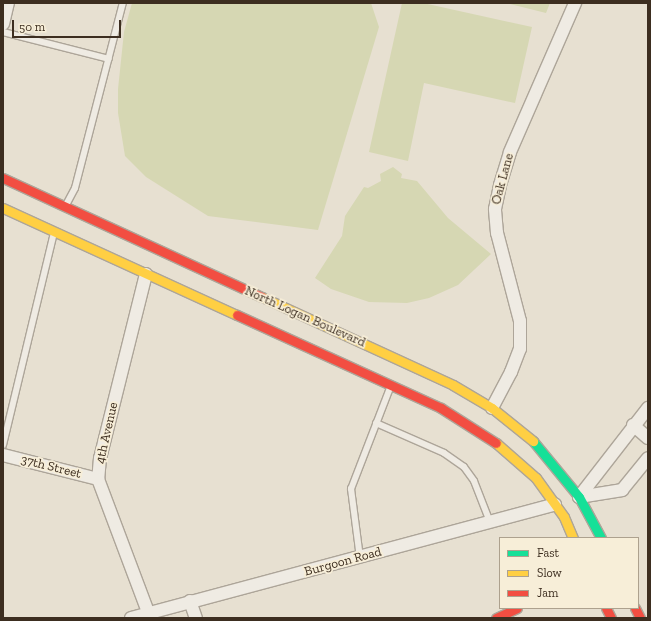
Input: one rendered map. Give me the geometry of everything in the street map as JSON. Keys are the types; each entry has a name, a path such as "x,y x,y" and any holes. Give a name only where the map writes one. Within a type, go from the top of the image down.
{"main road":[{"name":"North Logan Boulevard","path":"3,178 453,385 492,408 531,439 579,497 600,537"},
{"name":"North Logan Boulevard","path":"3,208 391,385 478,430 525,468 555,504 572,537"},
{"path":"555,504 579,497"},
{"path":"496,618 515,609"},
{"path":"606,609 611,618"},
{"path":"636,609 640,618"}],"street":[{"path":"3,24 8,3"},
{"name":"Oak Lane","path":"492,408 512,372 520,350 520,321 497,233 495,209 500,185 513,146 575,3"},
{"name":"4th Avenue","path":"146,274 100,458 98,479 148,612"},
{"path":"579,497 633,425 648,408"},
{"path":"633,425 648,438"},
{"name":"37th Street","path":"3,454 98,479"},
{"path":"579,497 622,490 648,458"},
{"name":"Burgoon Road","path":"131,618 148,612 360,558 555,504"},
{"path":"190,601 196,618"}],"lane":[{"path":"65,207 75,188 123,3"},
{"path":"3,32 109,59"},
{"path":"3,445 55,232"},
{"path":"360,558 351,489 391,385"},
{"path":"376,423 444,453 464,468 474,481 490,522"}],"green space":[{"path":"132,3 371,3 379,27 318,230 208,216 146,177 125,156 118,113 118,89 124,32"},
{"path":"402,3 423,3 532,27 515,103 424,83 408,161 369,152"},
{"path":"506,3 550,3 546,13"},
{"path":"393,167 402,174 401,178 417,181 448,218 491,254 458,285 429,298 407,303 369,302 331,289 315,278 342,236 345,216 364,187 368,188 381,181 380,174"}],"traffic: fast":[{"path":"533,441 579,497 600,537"}],"traffic: slow":[{"path":"3,208 237,315"},
{"path":"262,297 453,385 492,408 533,441"},
{"path":"496,443 536,478 564,517 573,537"}],"traffic: jam":[{"path":"3,178 262,297"},
{"path":"237,315 441,408 496,443"},
{"path":"496,618 515,609"},
{"path":"606,609 611,618"},
{"path":"636,609 640,618"}]}
